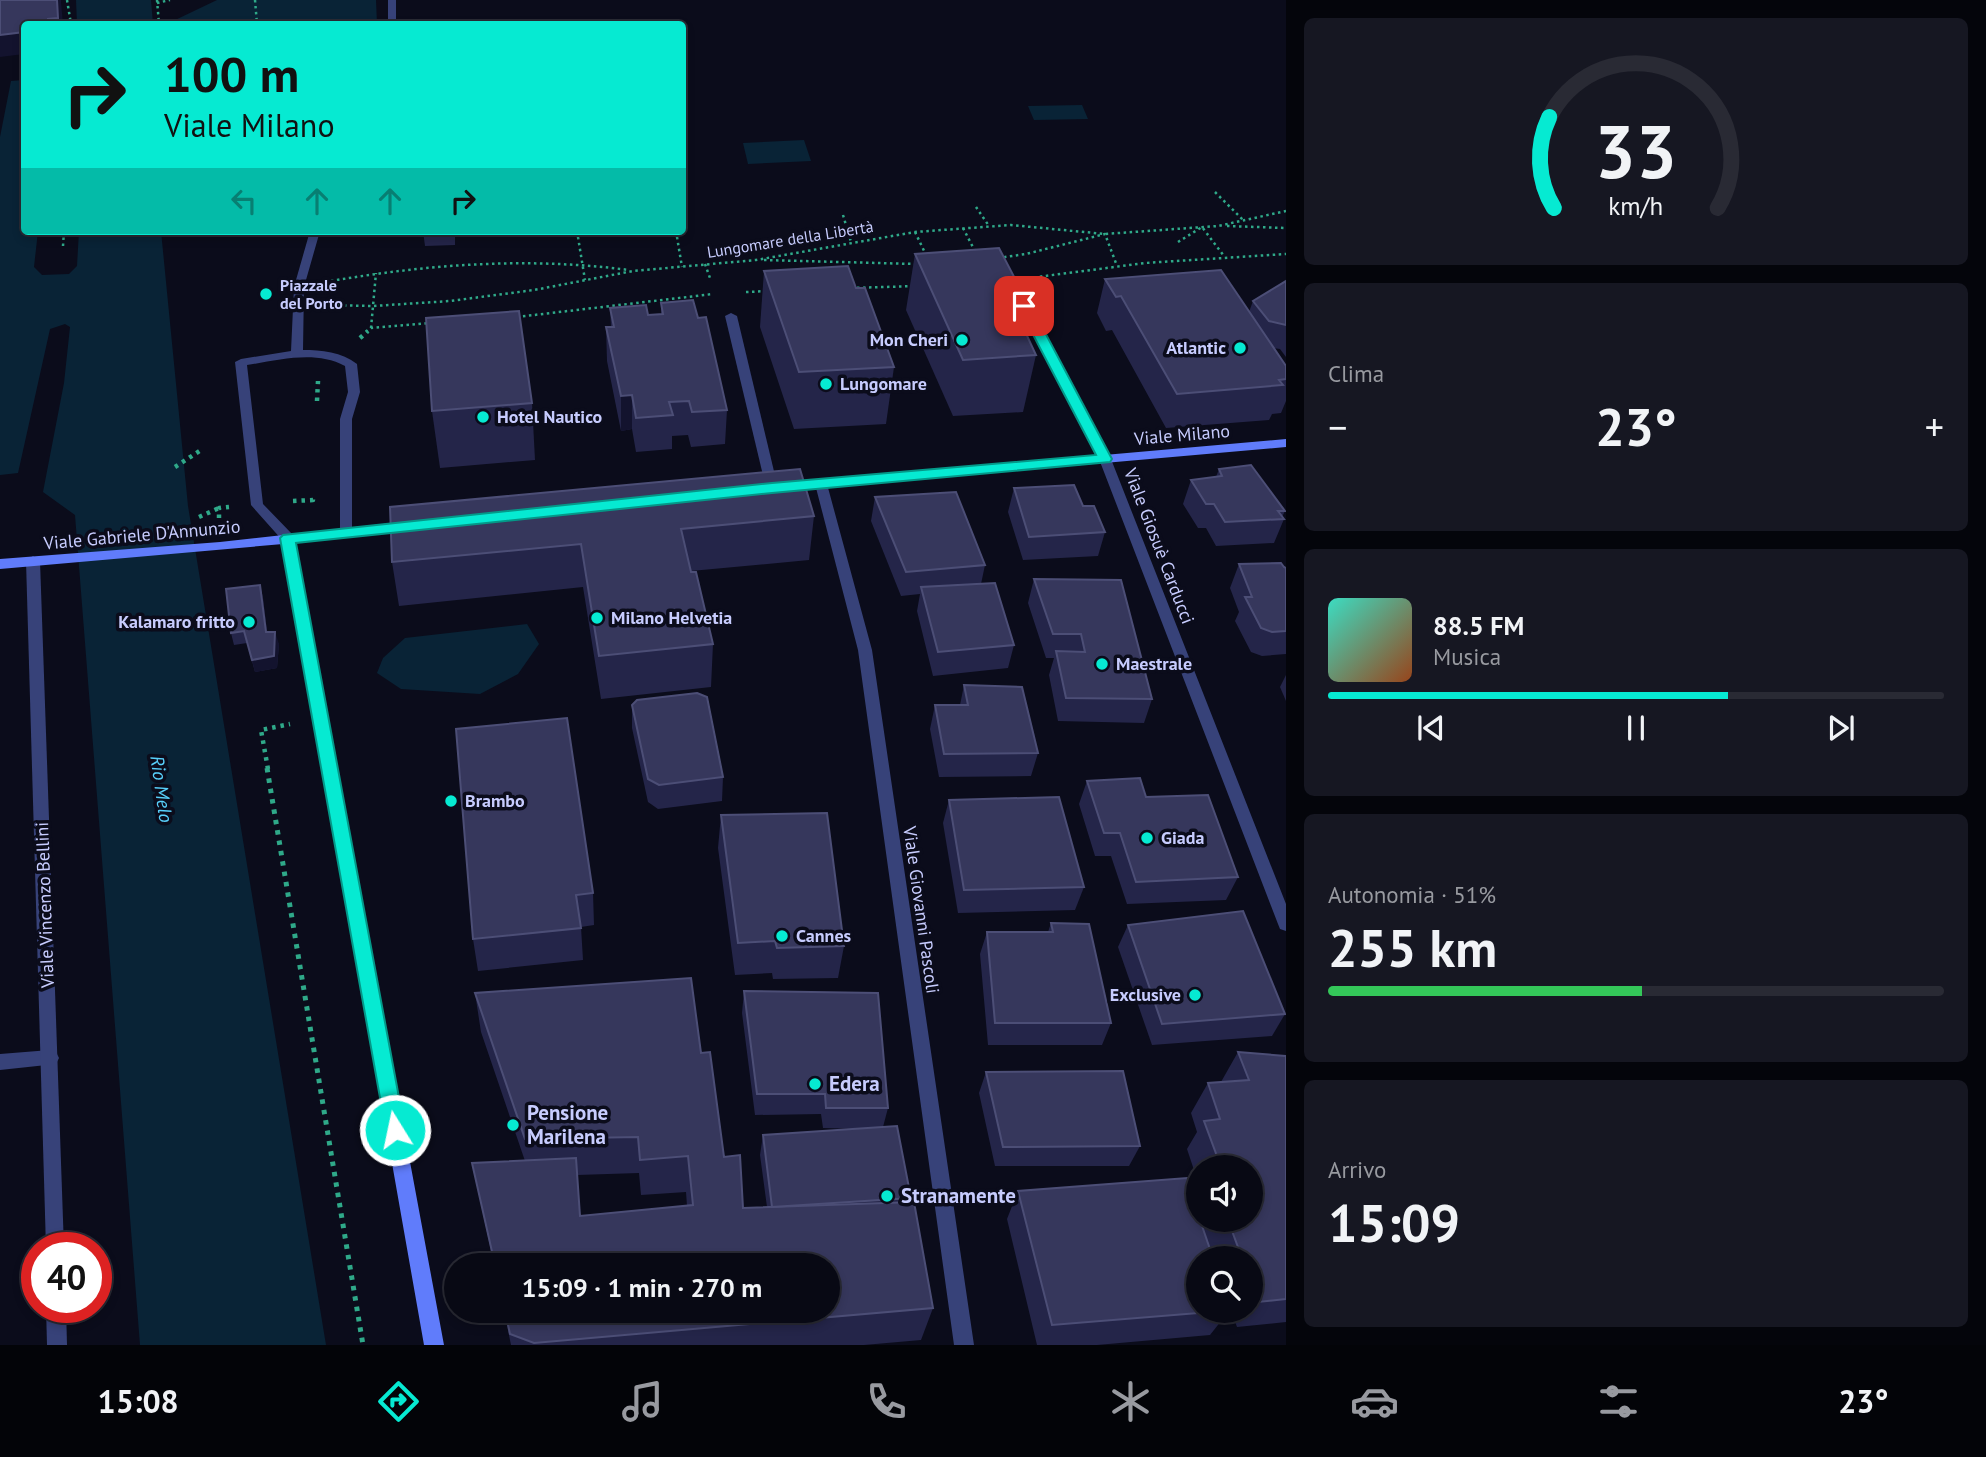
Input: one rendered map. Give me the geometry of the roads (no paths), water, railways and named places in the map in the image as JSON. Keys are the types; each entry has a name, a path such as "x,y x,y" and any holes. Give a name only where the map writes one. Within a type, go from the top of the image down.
{"street":[{"path":"392,0 392,21"},
{"path":"297,355 299,287 314,235"},
{"name":"Viale Giosuè Carducci","path":"1024,306 1105,459 1286,924"},
{"name":"Viale Milano","path":"731,316 765,489 1286,443"},
{"path":"346,532 346,419 354,392 351,364 339,355 297,355 241,362 257,505 288,538 434,1345"},
{"name":"Viale Giovanni Pascoli","path":"821,484 865,650 964,1345"},
{"path":"288,538 428,523"},
{"name":"Viale Gabriele D'Annunzio","path":"0,564 288,538"},
{"name":"Viale Vincenzo Bellini","path":"33,562 55,1232"},
{"path":"0,1062 50,1058"},
{"path":"56,1323 57,1345"}],"water":[{"path":"76,0 151,0 153,21 77,21"},
{"path":"217,0 376,0 377,21 173,21"},
{"name":"Rio Melo","path":"21,80 21,235 38,235 34,267 42,275 69,274 77,266 79,235 161,235 188,506 326,1345 140,1345 75,515 43,492 64,383 70,327 65,324 50,329 18,473 0,475 0,137 11,81"},
{"path":"1082,105 1088,119 1034,120 1028,106"},
{"path":"804,140 811,161 748,164 743,143"},
{"path":"527,624 539,644 518,674 480,694 401,689 377,673 383,658 405,638"}],"place":[{"name":"Piazzale del Porto","path":"266,294"},
{"name":"Mon Cheri","path":"962,340"},
{"name":"Atlantic","path":"1240,348"},
{"name":"Lungomare","path":"826,384"},
{"name":"Hotel Nautico","path":"483,417"},
{"name":"Milano Helvetia","path":"597,618"},
{"name":"Kalamaro fritto","path":"249,622"},
{"name":"Maestrale","path":"1102,664"},
{"name":"Brambo","path":"451,801"},
{"name":"Giada","path":"1147,838"},
{"name":"Cannes","path":"782,936"},
{"name":"Exclusive","path":"1195,995"},
{"name":"Edera","path":"815,1084"},
{"name":"Pensione Marilena","path":"513,1125"},
{"name":"Stranamente","path":"887,1196"}]}
